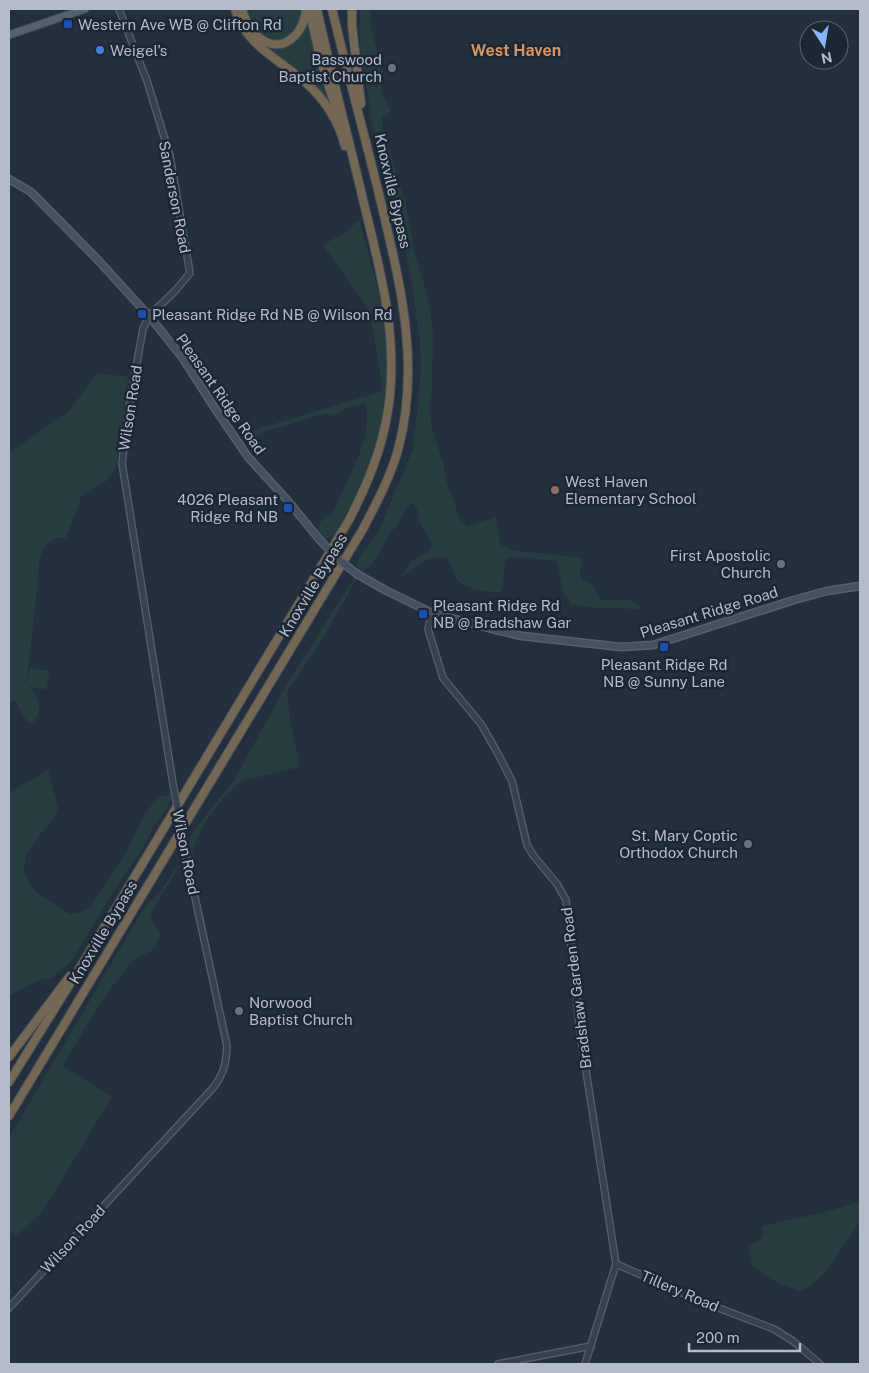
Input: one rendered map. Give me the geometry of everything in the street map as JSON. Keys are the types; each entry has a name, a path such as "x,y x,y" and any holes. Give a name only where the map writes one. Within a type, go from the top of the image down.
{"highway":[{"path":"235,9 240,24 249,37 314,90 336,122 358,180"},
{"path":"242,9 247,23 255,34 264,41 278,44 288,41 299,32 304,23 307,9"},
{"path":"307,9 344,140"},
{"name":"Knoxville Bypass","path":"9,1082 81,966 349,520 368,484 380,450 388,410 392,370 391,331 379,264 317,9"},
{"name":"Knoxville Bypass","path":"9,1116 363,530 384,489 398,450 405,409 408,369 407,328 395,259 367,141 332,9"},
{"path":"352,9 357,69 367,141"},
{"path":"9,1057 68,978 81,966"}],"main road":[{"path":"9,35 85,9"},
{"name":"Pleasant Ridge Road","path":"9,179 31,192 97,258 148,316 182,357 248,457 282,494 319,540 357,574 393,595 432,612 522,636 636,647 670,640 794,600 860,586"}],"street":[{"name":"Sanderson Road","path":"119,9 147,81 170,156 190,273 148,316"},
{"name":"Wilson Road","path":"9,1308 213,1088 222,1076 226,1062 227,1046 187,860 173,784 121,455 143,329 148,316"},
{"name":"Bradshaw Garden Road","path":"432,612 428,629 443,678 481,724 497,752 512,781 527,845 538,862 557,884 566,900 580,1032 616,1264 585,1364"},
{"name":"Tillery Road","path":"616,1264 708,1304 774,1329 793,1341 820,1364"},
{"path":"498,1364 590,1346"}],"green space":[{"path":"245,9 304,9 300,24 293,34 277,41 261,34"},
{"path":"360,9 370,9 371,28 379,59 382,93 391,112 382,118 382,124 405,201 413,247 429,302 433,334 432,392 429,407 433,432 447,483 460,519 467,526 496,517 500,544 511,550 582,558 580,574 582,580 594,587 600,600 629,600 642,609 596,608 570,604 568,597 564,595 557,561 516,557 507,558 504,566 503,588 501,592 467,587 456,578 447,558 441,557 423,563 401,577 411,562 429,551 432,544 420,523 417,509 412,503 406,509 374,561 362,572 359,571 357,565 359,557 378,533 412,451 421,366 414,298 405,248 392,211 385,163 372,124 360,48"},
{"path":"307,22 334,113 255,39 250,31 282,46"},
{"path":"358,221 360,222 383,314 387,354 385,394 379,433 364,479 334,535 325,538 319,533 320,524 335,509 364,441 367,417 366,403 347,408 336,416 324,414 264,432 246,442 239,441 254,430 383,391 370,311 323,245 347,231"},
{"path":"98,373 128,377 116,468 105,482 81,497 66,538 57,538 44,546 39,561 26,686 30,668 50,671 46,690 27,686 38,698 39,702 37,717 34,722 29,723 15,701 9,702 9,453 68,412"},
{"path":"355,577 357,578 317,648 287,692 290,719 300,767 242,781 234,787 218,804 204,825 194,846 192,856 188,840 197,826 234,781 288,682"},
{"path":"48,770 58,808 55,815 26,854 24,870 30,885 41,896 70,914 81,912 90,907 127,851 143,817 153,803 160,796 168,795 170,791 171,800 72,960 52,978 39,980 9,996 9,793"},
{"path":"182,861 151,913 152,921 160,933 156,946 125,969 94,1013 63,1066 112,1097 42,1212 16,1236 9,1229 9,1138 146,905 159,894"},
{"path":"860,1202 860,1221 828,1269 810,1287 799,1291 774,1281 753,1267 748,1247 764,1237 762,1226"}],"place":[{"name":"Western Ave WB @ Clifton Rd","path":"68,24"},
{"name":"Weigel's","path":"100,50"},
{"name":"Basswood Baptist Church","path":"392,68"},
{"name":"Pleasant Ridge Rd NB @ Wilson Rd","path":"142,314"},
{"name":"West Haven Elementary School","path":"555,490"},
{"name":"4026 Pleasant Ridge Rd NB","path":"288,508"},
{"name":"First Apostolic Church","path":"781,564"},
{"name":"Pleasant Ridge Rd NB @ Bradshaw Gar","path":"423,614"},
{"name":"Pleasant Ridge Rd NB @ Sunny Lane","path":"664,647"},
{"name":"St. Mary Coptic Orthodox Church","path":"748,844"},
{"name":"Norwood Baptist Church","path":"239,1011"}],"district":[{"name":"West Haven","path":"516,50"}]}
